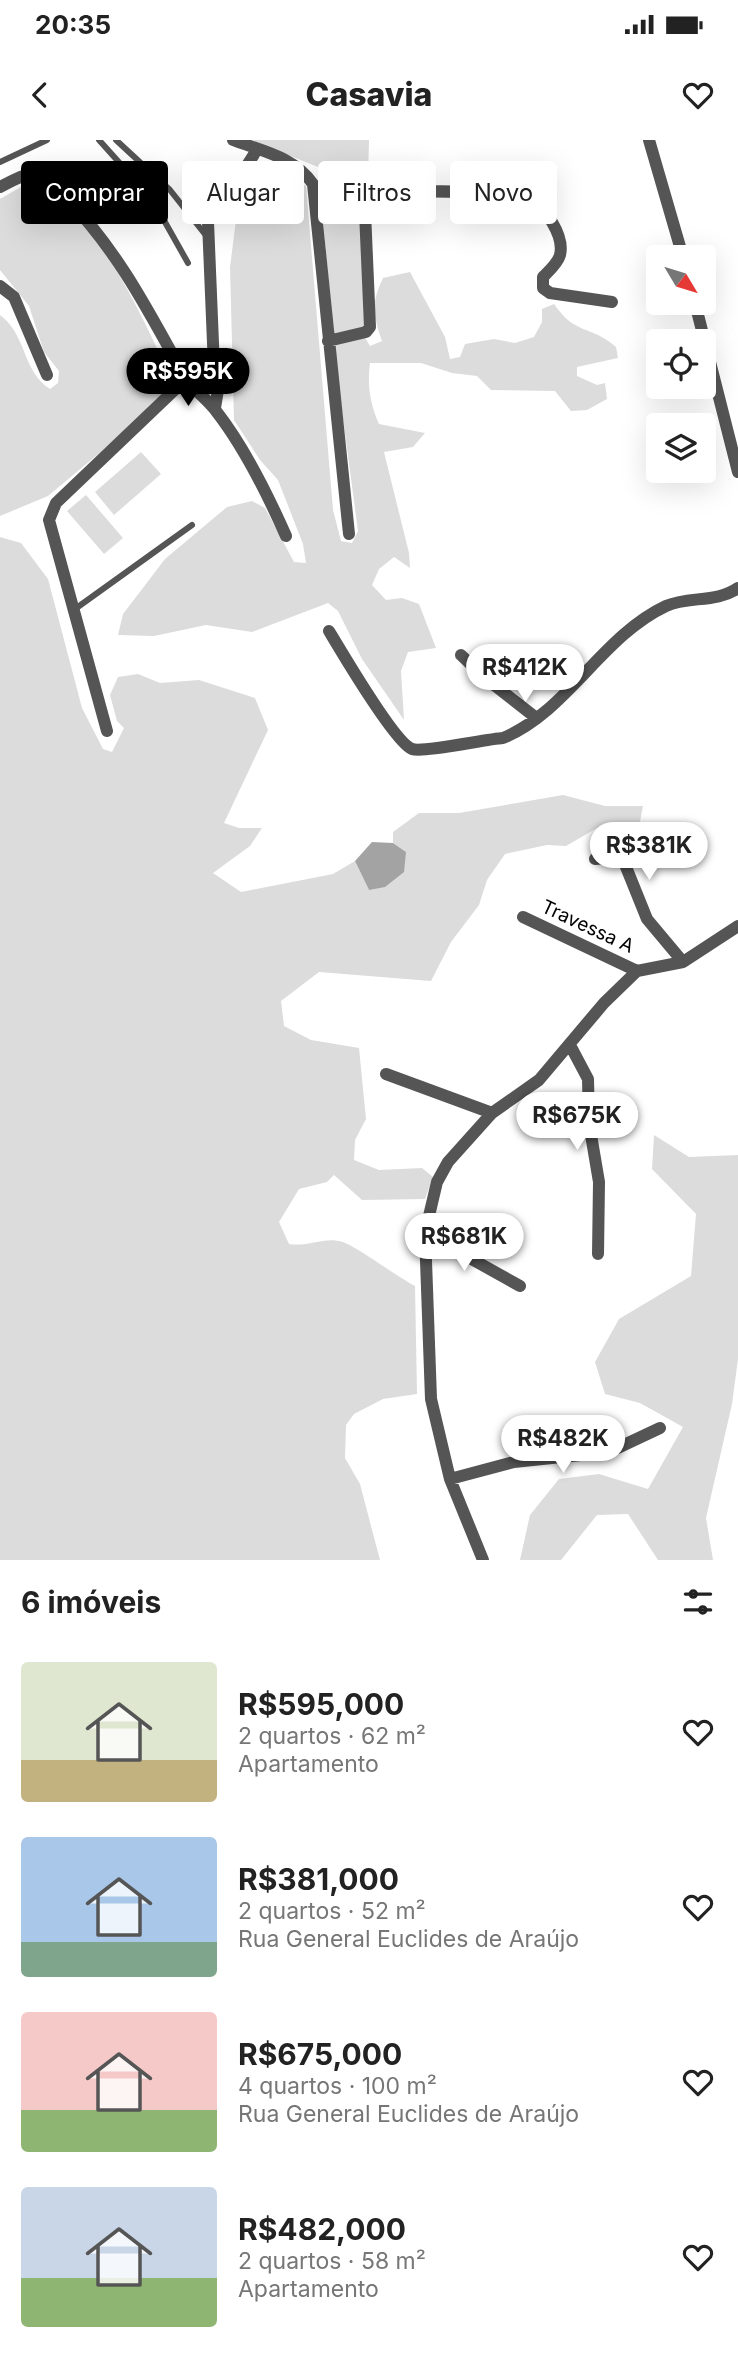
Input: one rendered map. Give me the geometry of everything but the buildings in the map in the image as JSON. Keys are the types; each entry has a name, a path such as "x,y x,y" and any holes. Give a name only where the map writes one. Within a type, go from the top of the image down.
{"street":[{"path":"233,140 289,160 305,172 313,184 349,534"},
{"path":"649,140 680,245"},
{"path":"215,408 219,384 214,366 208,222 216,205 236,184 257,149"},
{"path":"0,187 24,175 38,175 48,180 92,224 116,255 186,379 206,403 215,408 267,491 286,536"},
{"path":"328,341 366,332 370,327 365,212 373,200 384,195 439,192 529,196 550,217 561,250 560,258 543,278 542,288 550,293 612,302"},
{"path":"0,286 14,298 47,374"},
{"path":"698,315 738,472"},
{"path":"107,731 50,520 56,503 186,379 197,377 214,366"},
{"path":"329,631 379,710 413,750 503,738 535,717 623,636 665,607 738,588"},
{"path":"461,655 535,717"},
{"path":"596,859 622,857 647,919 683,962"},
{"name":"Travessa A","path":"523,917 637,971"},
{"path":"483,1560 450,1479 431,1399 425,1233 437,1182 448,1162 492,1113 539,1080 604,1003 637,971 683,962 738,926"},
{"path":"570,1045 588,1079 589,1123 600,1182 598,1254"},
{"path":"386,1074 492,1113"},
{"path":"425,1233 520,1286"},
{"path":"450,1479 514,1462 609,1452 660,1428"}],"lane":[{"path":"0,162 47,140"},
{"path":"99,140 152,199 188,263"},
{"path":"116,140 170,190 209,240"},
{"path":"73,610 192,525"}],"shaded area":[{"path":"251,140 369,140 368,161 318,161 318,167"},
{"path":"304,185 333,510 341,541 352,543 358,531 339,388 323,224 367,224 364,336 370,346 382,341 375,309 383,278 410,272 445,337 450,359 460,357 465,344 494,339 515,343 534,337 542,322 542,309 554,304 576,326 598,335 616,347 618,358 577,367 577,376 597,385 605,383 607,399 587,410 571,411 555,391 491,390 477,376 452,373 421,363 370,363 370,394 379,424 425,433 413,447 384,452 409,553 410,568 394,557 379,569 372,585 386,600 402,598 419,604 436,648 408,652 401,671 404,720 362,659 338,611 328,603 252,632 206,625 154,636 118,635 123,614 165,559 227,507 252,501 265,508 294,562 306,563 303,544 278,480 260,460 234,420 230,267 235,224 304,224"},
{"path":"21,187 21,224 82,224 115,268 174,383 170,394 48,496 0,516 0,315 15,332 34,373 50,389 58,383 59,371 44,352 29,306 0,270 0,199"},
{"path":"141,452 161,474 114,515 95,492"},
{"path":"86,495 123,538 104,554 67,511"},
{"path":"0,537 21,543 48,579 82,708 103,749 112,752 124,728 117,721 110,695 118,677 138,674 160,683 199,680 255,698 268,730 224,823 239,828 262,828 250,846 213,873 241,892 333,874 355,861 369,890 406,852 393,843 393,832 419,813 459,813 563,795 605,806 643,806 639,827 597,828 566,846 547,845 505,854 487,880 479,905 451,942 431,981 319,972 281,1001 284,1026 311,1040 359,1048 366,1119 355,1140 354,1160 379,1170 422,1168 433,1177 425,1199 362,1200 334,1175 327,1182 299,1189 279,1222 289,1244 330,1240 343,1242 415,1286 417,1394 383,1399 354,1414 346,1425 345,1458 360,1484 380,1560 0,1560"},
{"path":"372,842 393,843 406,852 404,872 385,887 369,890 355,861"},
{"path":"654,1135 689,1157 738,1155 738,1359 732,1404 706,1518 713,1560 658,1560 628,1514 597,1515 561,1560 520,1560 530,1515 559,1479 599,1474 648,1489 683,1427 640,1403 605,1394 595,1362 619,1319 691,1276 696,1214 652,1169"}]}
